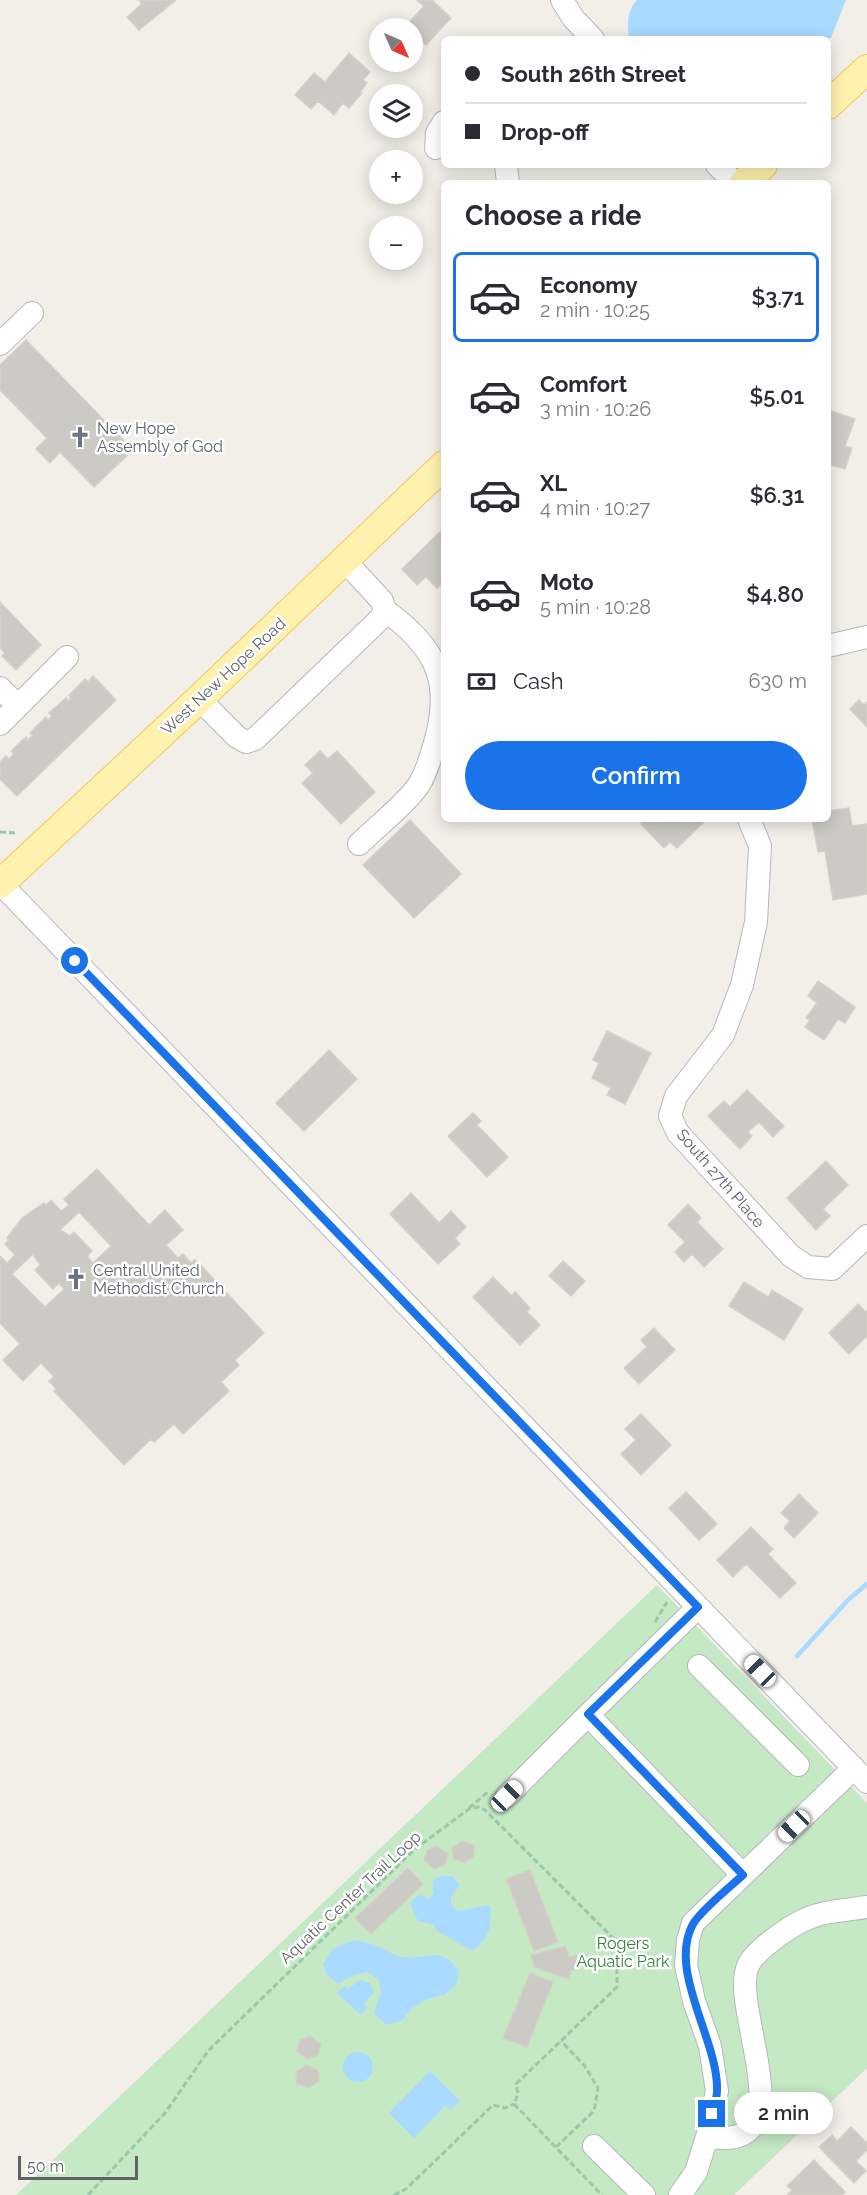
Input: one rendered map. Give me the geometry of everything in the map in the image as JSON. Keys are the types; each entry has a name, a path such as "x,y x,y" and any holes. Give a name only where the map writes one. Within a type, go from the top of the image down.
{"main road":[{"path":"831,102 867,69"},
{"path":"747,180 760,168"},
{"name":"West New Hope Road","path":"0,884 441,471"}],"street":[{"path":"562,0 573,18 590,36"},
{"path":"436,148 437,133 441,127"},
{"path":"720,168 732,180"},
{"path":"0,344 32,313"},
{"path":"345,561 382,601 385,610 410,629 429,651 438,668 441,686"},
{"path":"199,699 237,737 246,742 255,739 381,618 385,610"},
{"path":"831,645 867,637"},
{"path":"0,724 67,657"},
{"path":"0,688 18,706"},
{"path":"359,844 417,787 428,767 440,726 441,709"},
{"name":"South 27th Place","path":"750,822 760,846 756,921 742,985 723,1035 676,1096 670,1116 678,1133 791,1256 807,1267 832,1269 867,1236"},
{"path":"0,884 860,1775 743,1875 693,1923 688,1940 686,1965 694,2001 710,2046 717,2091 707,2137 696,2172 680,2195"},
{"path":"507,1796 698,1607"},
{"path":"699,1666 798,1765"},
{"path":"588,1714 743,1875"},
{"path":"707,2137 728,2138 750,2129 760,2101 757,2055 744,1984 748,1965 762,1948 804,1920 840,1910 867,1907"},
{"path":"594,2146 644,2195"}],"path":[{"path":"0,832 17,833"},
{"name":"Aquatic Center Trail Loop","path":"88,2195 165,2113 208,2051 415,1849 469,1809 479,1807 485,1810 617,1942 617,1987 516,2084 518,2094 514,2104"},
{"path":"555,2146 594,2110 598,2088 584,2065 561,2041"},
{"path":"393,2195 406,2189 493,2106 506,2108 514,2104 602,2195"}],"green space":[{"name":"Rogers Aquatic Park","path":"657,1585 867,1803 867,2068 734,2195 16,2195"}],"water":[{"path":"637,0 846,0 831,38 831,36 629,36 628,18"},
{"path":"441,1876 452,1876 460,1885 451,1897 451,1904 458,1911 490,1905 489,1931 473,1951 437,1931 434,1925 418,1921 412,1909 411,1901 420,1894 429,1900 434,1893 432,1881"},
{"path":"354,1940 374,1945 399,1956 438,1955 445,1957 459,1971 456,1985 444,1995 426,1999 411,2009 402,2020 387,2025 374,2014 381,1990 378,1979 367,1972 354,1975 338,1984 326,1974 323,1964 333,1949"},
{"path":"360,1980 370,1983 374,1992 364,2004 367,2008 361,2015 337,1993 345,1986 348,1989"},
{"path":"358,2052 369,2056 373,2067 369,2078 358,2082 347,2078 343,2067 347,2056"},
{"path":"430,2071 460,2101 450,2110 445,2106 414,2138 389,2113"}],"building":[{"path":"139,0 176,0 139,30 127,17 142,4"},
{"path":"417,0 432,0 451,18 426,45 423,42 423,18 413,18 424,6"},
{"path":"349,53 370,72 363,80 367,83 360,92 362,93 349,108 343,103 334,115 318,101 311,109 295,95 314,73 325,82"},
{"path":"26,340 133,450 94,487 60,452 50,463 36,449 47,438 0,390 0,365"},
{"path":"831,411 855,419 845,446 852,448 845,469 831,465"},
{"path":"441,531 441,584 437,588 426,577 417,585 402,569"},
{"path":"0,602 41,645 16,670 2,656 5,653 0,648"},
{"path":"93,676 116,700 17,796 0,779 0,762 6,756 9,759 14,754 11,751 26,737 28,740 33,735 30,733 46,717 48,720 52,716 49,713 66,698 68,701 71,698 69,695 85,679 88,682"},
{"path":"859,700 864,705 867,702 867,727 850,709"},
{"path":"320,751 328,759 337,751 375,792 341,824 302,783 313,773 305,765"},
{"path":"849,808 852,826 867,824 867,894 833,900 825,851 818,852 813,822 831,822 831,811"},
{"path":"410,820 461,874 414,918 363,865"},
{"path":"643,822 704,822 677,848 670,842 664,848 641,824"},
{"path":"818,981 855,1007 845,1023 838,1019 824,1040 805,1027 810,1020 806,1018 817,1003 808,996"},
{"path":"607,1031 651,1053 625,1104 607,1095 611,1088 592,1078 599,1063 593,1060"},
{"path":"329,1050 357,1079 304,1131 276,1103"},
{"path":"747,1090 784,1126 773,1137 759,1122 748,1132 752,1136 740,1149 708,1116 724,1101 730,1107"},
{"path":"473,1113 481,1121 477,1125 508,1157 487,1177 448,1136"},
{"path":"826,1161 848,1185 823,1209 830,1216 816,1230 787,1198"},
{"path":"97,1169 149,1225 165,1210 183,1230 166,1245 178,1258 183,1254 191,1263 195,1259 264,1333 235,1360 239,1365 221,1382 229,1391 183,1434 174,1424 154,1442 151,1439 124,1465 54,1391 56,1389 49,1381 54,1377 41,1363 23,1381 3,1360 20,1344 0,1323 0,1256 7,1263 15,1255 5,1244 22,1218 51,1200 61,1211 69,1205 64,1199","holes":["79,1212 111,1246 93,1263 87,1256 92,1251 74,1232 70,1236 60,1230","33,1254 40,1265 35,1270 53,1289 59,1283 64,1289 45,1307 12,1274"]},
{"path":"411,1193 439,1223 451,1211 466,1227 455,1238 460,1244 438,1264 390,1214"},
{"path":"688,1204 701,1218 697,1222 723,1249 704,1267 692,1254 684,1262 675,1252 685,1242 668,1225"},
{"path":"563,1261 585,1281 571,1296 549,1276"},
{"path":"493,1277 512,1296 515,1292 530,1308 527,1312 540,1325 520,1345 473,1297"},
{"path":"744,1282 768,1297 772,1290 803,1309 784,1340 729,1306"},
{"path":"858,1304 867,1311 867,1336 849,1354 829,1333"},
{"path":"654,1328 675,1350 639,1384 624,1368 647,1347 641,1340"},
{"path":"641,1414 671,1445 641,1475 621,1454 636,1440 625,1429"},
{"path":"686,1492 717,1524 699,1540 669,1508"},
{"path":"799,1494 818,1513 794,1538 784,1528 790,1521 781,1513"},
{"path":"751,1527 773,1549 768,1554 796,1583 780,1598 746,1564 733,1577 717,1560"},
{"path":"462,1841 474,1845 474,1856 465,1863 453,1859 452,1848"},
{"path":"437,1846 448,1854 445,1865 434,1869 424,1860 427,1850"},
{"path":"408,1868 423,1884 371,1934 355,1918"},
{"path":"530,1870 558,1942 534,1951 506,1879"},
{"path":"566,1946 569,1957 576,1955 579,1968 572,1970 568,1979 534,1967 531,1955"},
{"path":"530,1973 553,1982 527,2047 503,2038"},
{"path":"310,2036 321,2044 318,2055 307,2059 297,2051 300,2040"},
{"path":"306,2065 318,2070 319,2081 309,2088 297,2083 296,2072"},
{"path":"851,2127 867,2143 867,2150 856,2161 866,2171 854,2183 819,2147 832,2135 837,2141"},
{"path":"814,2160 845,2192 842,2195 787,2195 792,2190 787,2186"}],"waterway":[{"path":"797,1656 849,1599 867,1584"}],"place":[{"name":"New Hope Assembly of God","path":"80,437"},
{"name":"Central United Methodist Church","path":"76,1279"}],"route":[{"path":"75,961 698,1607 588,1714 743,1875 693,1923 688,1940 686,1965 694,2001 710,2046 717,2091 712,2114"}]}
